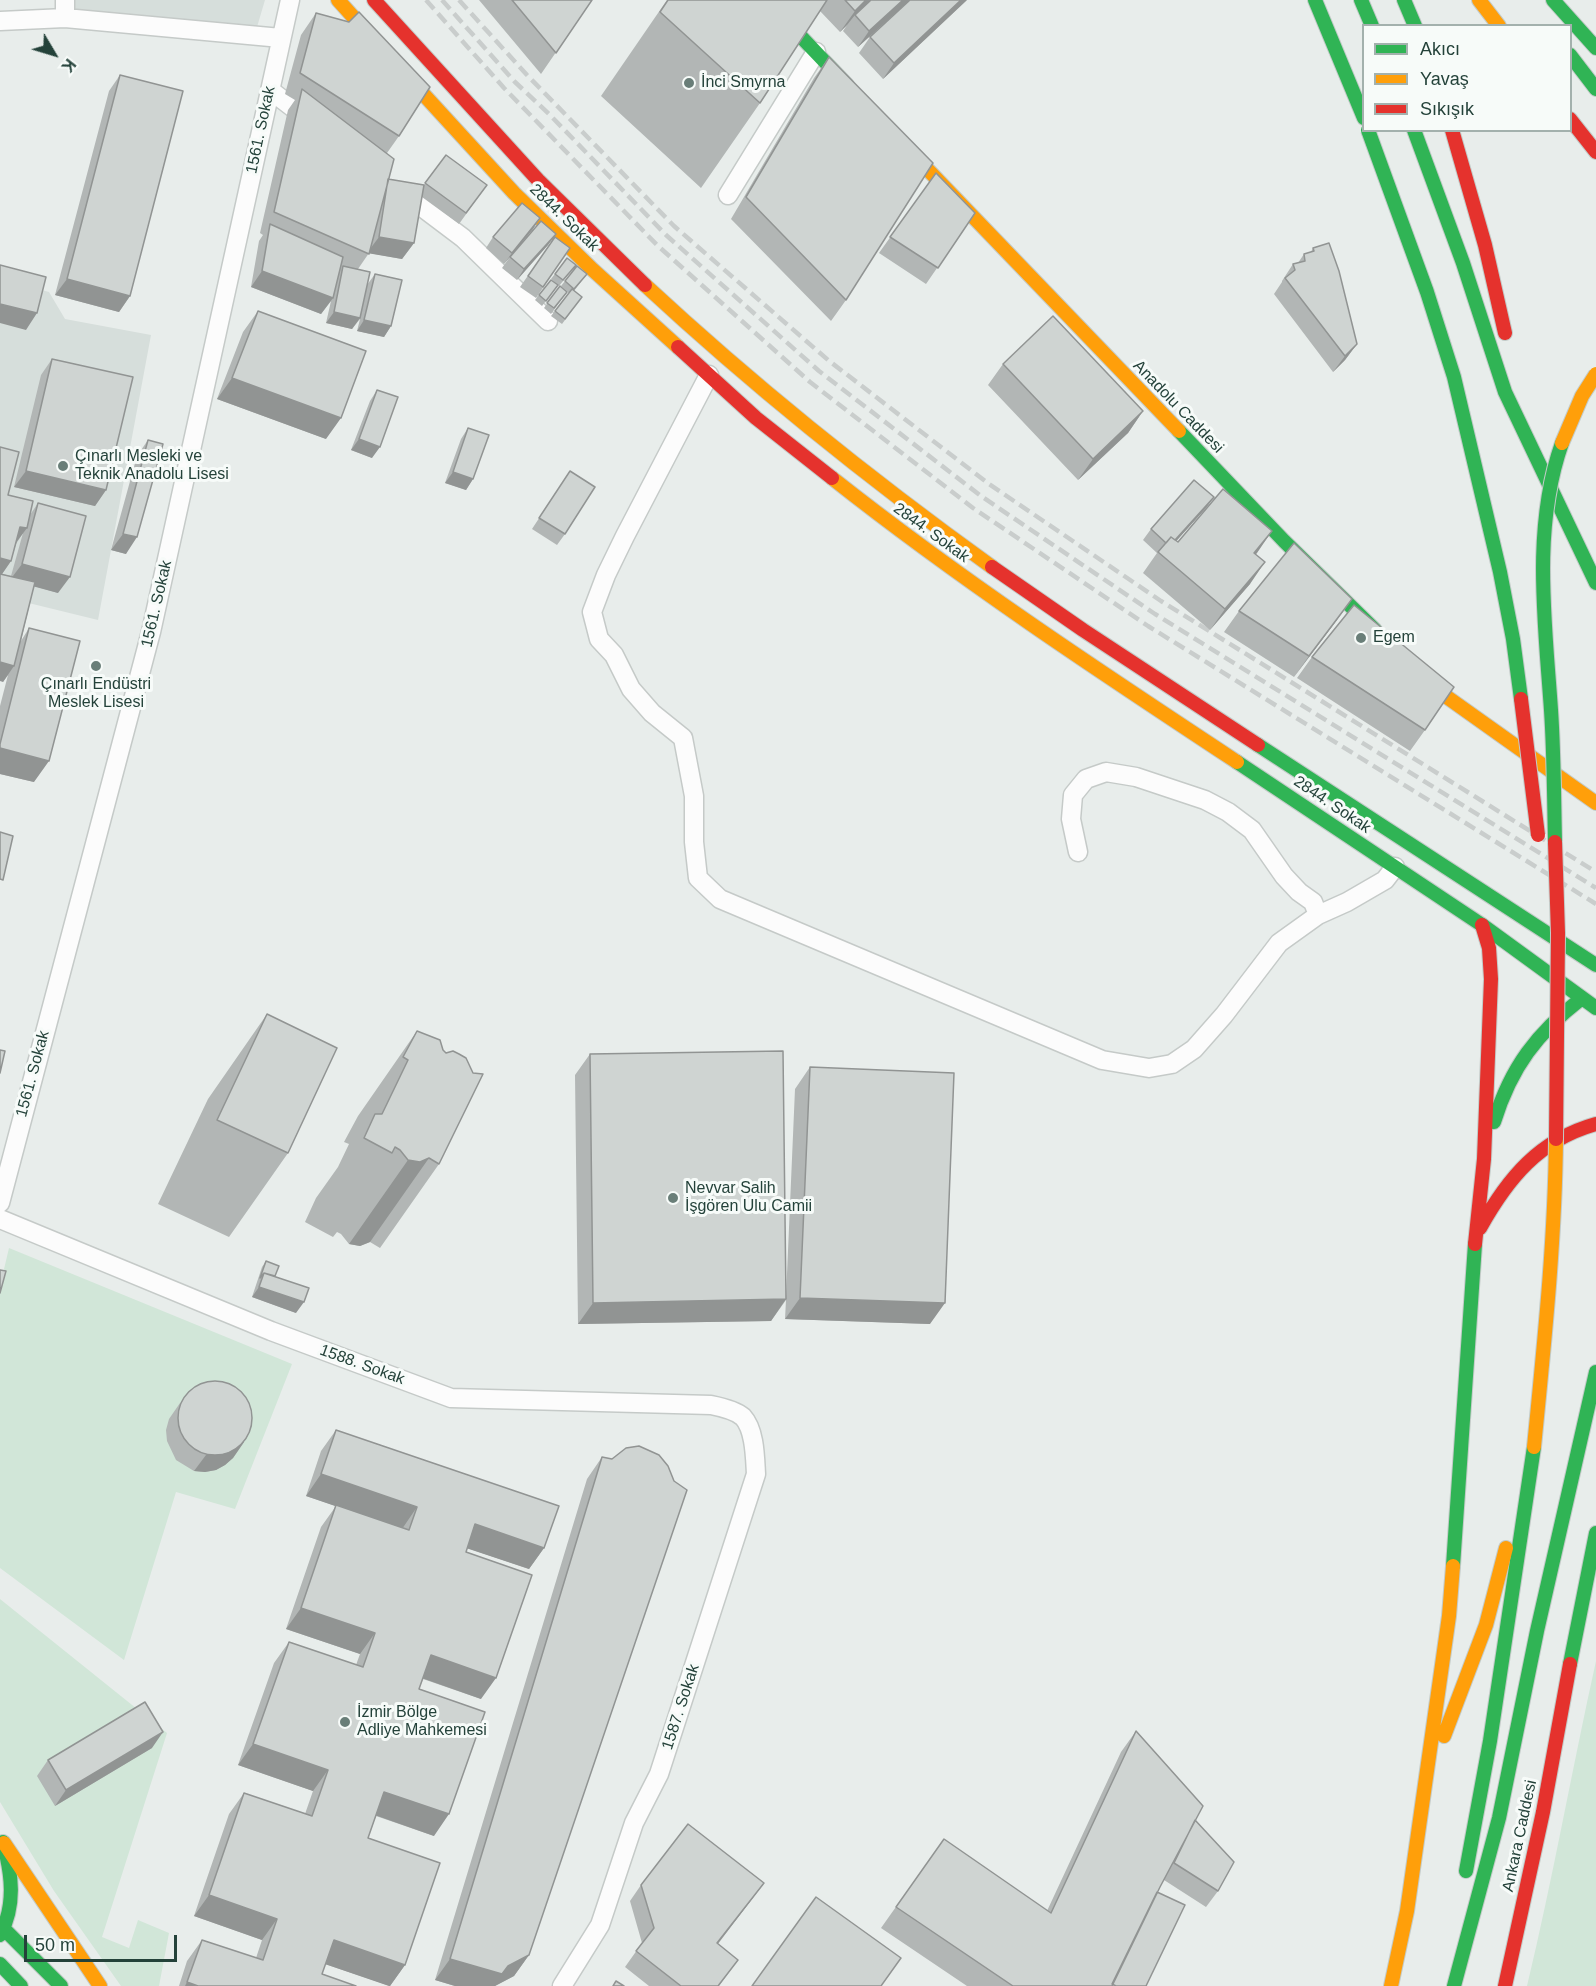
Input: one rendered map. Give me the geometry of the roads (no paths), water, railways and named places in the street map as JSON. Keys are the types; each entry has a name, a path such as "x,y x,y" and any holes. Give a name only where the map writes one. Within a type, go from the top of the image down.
{"main road":[{"name":"2844. Sokak","path":"338,0 514,193 593,270 756,418 885,520 1019,617 1482,925 1596,1008"},
{"name":"2844. Sokak","path":"374,0 539,180 645,285 738,370 832,448 942,532 1066,618 1596,965"},
{"path":"766,0 853,91"},
{"path":"1315,0 1362,113"},
{"path":"1361,0 1371,24"},
{"path":"1404,0 1414,24"},
{"path":"1479,0 1497,24"},
{"path":"1553,0 1596,48"},
{"path":"1572,58 1596,89"},
{"path":"1572,121 1596,152"},
{"path":"1369,132 1431,303 1454,377 1479,482 1513,639 1534,819 1558,933"},
{"path":"1415,132 1505,392 1596,583"},
{"path":"1453,132 1485,245 1508,347"},
{"name":"Anadolu Caddesi","path":"900,140 1284,541 1386,640"},
{"path":"1462,1953 1463,1890 1467,1855 1494,1719 1534,1447 1553,1235 1558,933 1551,712 1544,615 1544,535 1553,468 1582,396 1596,374"},
{"path":"1516,381 1537,460"},
{"path":"1412,665 1437,690 1596,803"},
{"path":"1426,1788 1449,1616 1476,1237 1484,1159 1491,979 1489,948 1482,925"},
{"path":"1484,1159 1497,1112 1511,1075 1548,1026 1581,998 1596,992"},
{"path":"1476,1237 1492,1205 1527,1163 1559,1137 1596,1124"},
{"path":"1454,1986 1499,1818 1537,1631 1596,1372"},
{"path":"1391,1986 1407,1911 1420,1811 1426,1788 1486,1625 1518,1499 1534,1447"},
{"path":"1566,1692 1585,1581 1596,1533"},
{"path":"1566,1692 1586,1641 1596,1593"},
{"name":"Ankara Caddesi","path":"1504,1986 1543,1812 1566,1692"},
{"path":"2,1840 12,1894 1,1930 61,1986"},
{"path":"2,1840 100,1986"},
{"path":"0,1965 21,1986"}],"street":[{"name":"1561. Sokak","path":"0,1203 151,632 290,0"},
{"path":"0,21 65,9 281,38"},
{"path":"728,195 816,52"},
{"path":"270,90 327,134"},
{"path":"393,185 463,238 548,321"},
{"path":"709,375 625,536 606,575 592,612 599,639 615,655 631,689 651,713 683,738 694,796 694,842 698,878 720,899 1102,1060 1149,1068 1172,1064 1194,1049 1279,943 1318,915 1347,903 1385,880 1395,867"},
{"path":"1078,852 1071,819 1074,795 1086,779 1106,772 1136,777 1205,800 1228,812 1252,830 1284,876 1299,892 1313,902 1318,915"},
{"name":"1588. Sokak","path":"0,1219 271,1331 451,1398 711,1405 725,1408 743,1418"},
{"name":"1587. Sokak","path":"562,1986 600,1925 634,1823 659,1774 756,1474 754,1440 743,1418"}],"railway":[{"path":"426,0 504,88 657,245 810,382 973,508 1148,626 1596,904"},
{"path":"442,0 515,82 666,235 819,371 981,496 1155,614 1596,888"},
{"path":"459,0 527,75 674,226 828,360 989,484 1161,601 1596,872"}],"place":[{"name":"İnci Smyrna","path":"689,83"},
{"name":"Çınarlı Mesleki ve Teknik Anadolu Lisesi","path":"63,466"},
{"name":"Egem","path":"1361,638"},
{"name":"Çınarlı Endüstri Meslek Lisesi","path":"96,666"},
{"name":"Nevvar Salih İşgören Ulu Camii","path":"673,1198"},
{"name":"İzmir Bölge Adliye Mahkemesi","path":"345,1722"}]}
